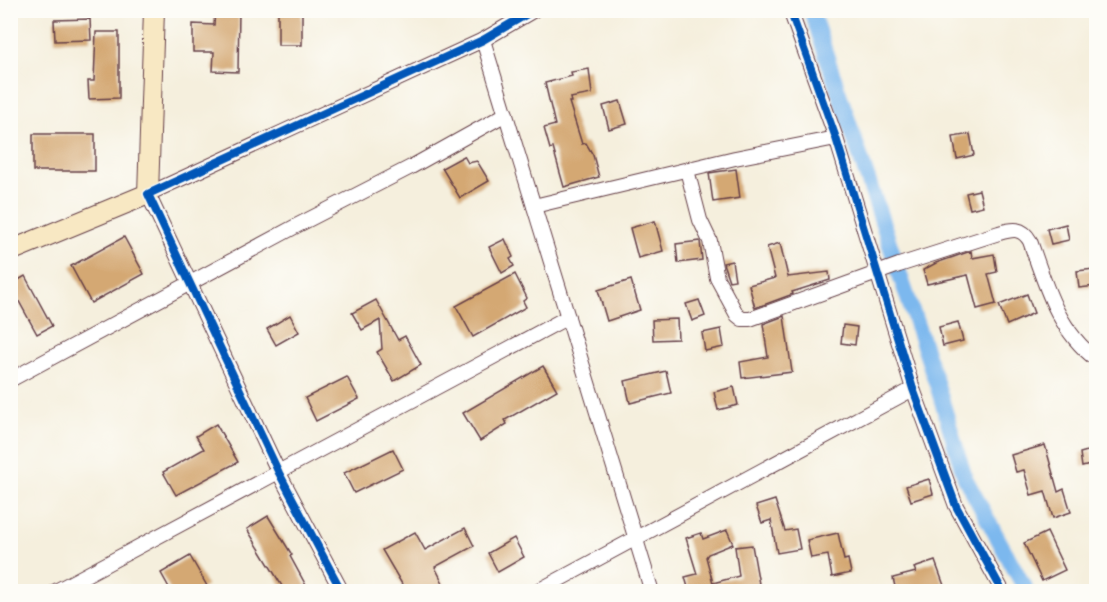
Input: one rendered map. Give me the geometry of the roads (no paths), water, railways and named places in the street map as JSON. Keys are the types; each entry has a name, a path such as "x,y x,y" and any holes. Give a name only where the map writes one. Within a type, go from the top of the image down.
{"street":[{"path":"154,10 148,194 279,473 342,591"},
{"path":"10,251 148,194 483,40 534,10"},
{"path":"790,10 836,138 913,389 956,506 1003,591"},
{"path":"483,40 652,591"},
{"path":"10,380 190,282 411,167 506,114"},
{"path":"534,206 735,158 836,138"},
{"path":"687,170 700,220 710,241 717,278 731,306 742,319 750,319 899,265 1008,230 1022,231 1030,241 1046,288 1059,317 1075,338 1096,359"},
{"path":"54,591 568,317"},
{"path":"536,591 913,389"}],"waterway":[{"path":"811,10 938,388 965,478 1027,592"}]}
